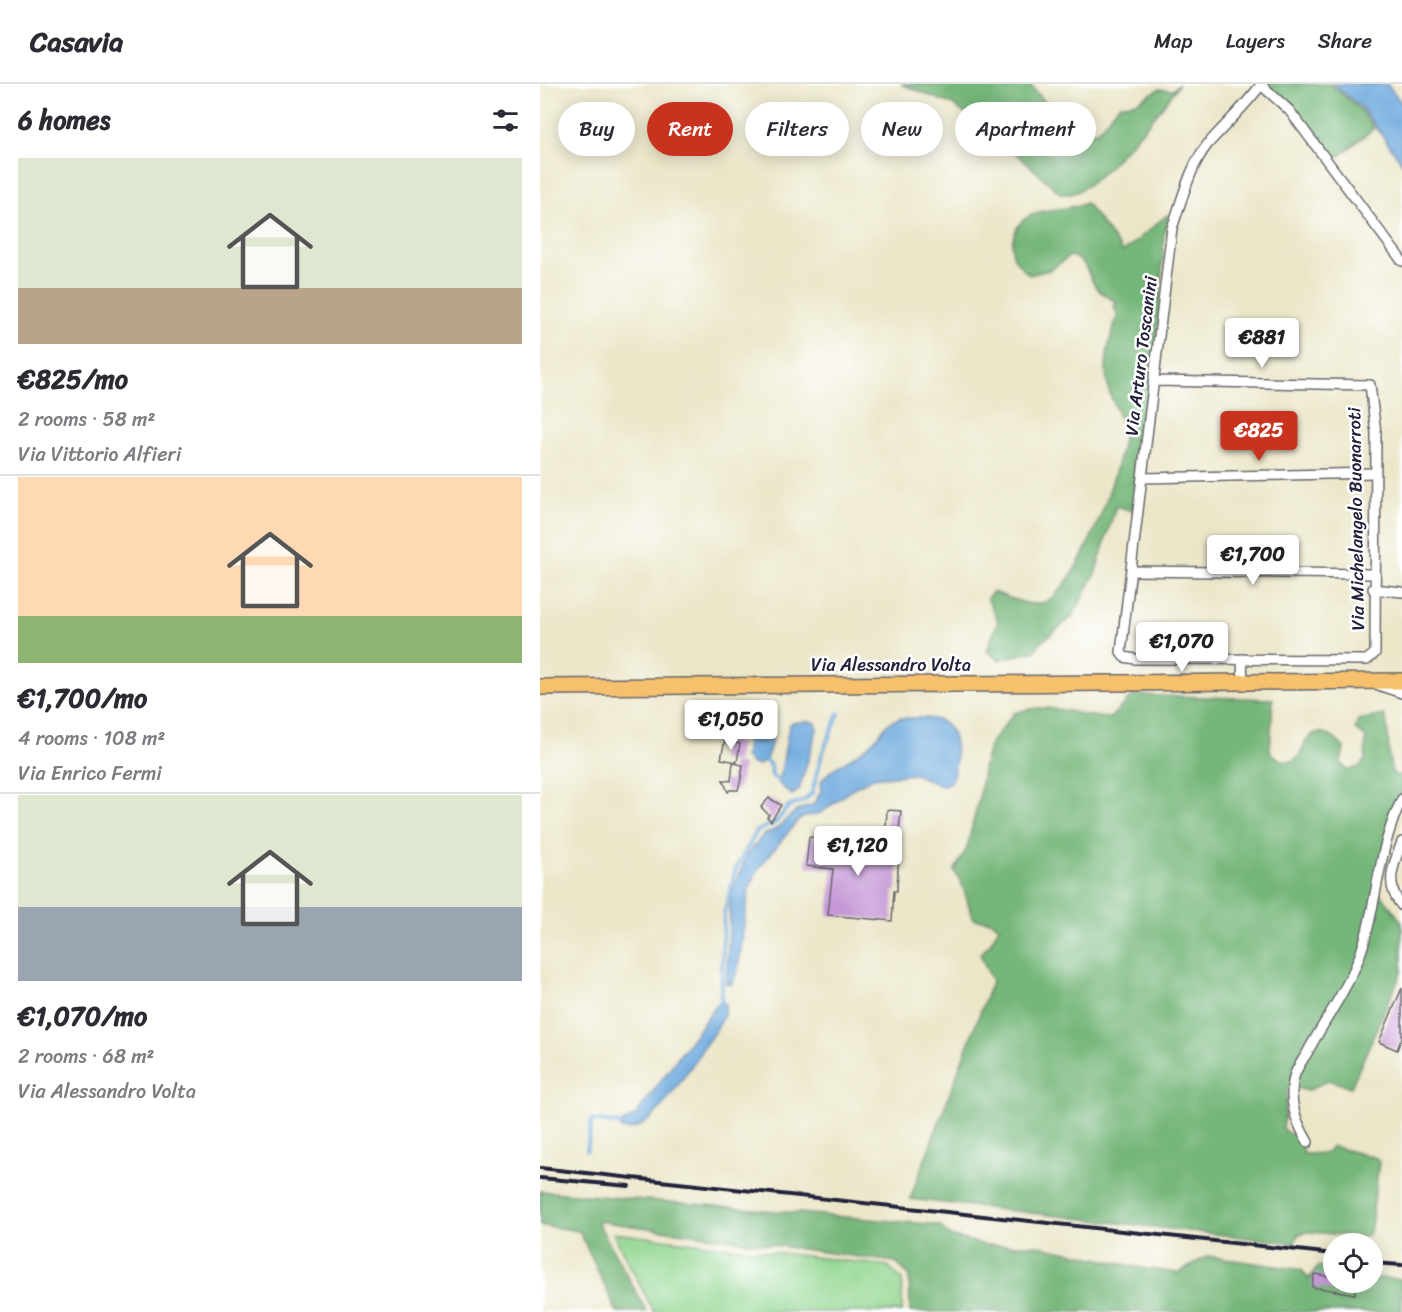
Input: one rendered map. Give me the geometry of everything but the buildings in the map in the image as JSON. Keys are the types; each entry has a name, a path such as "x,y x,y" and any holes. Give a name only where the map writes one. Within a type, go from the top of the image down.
{"main road":[{"name":"Via Alessandro Volta","path":"540,687 1402,681"}],"street":[{"path":"1260,85 1289,110 1402,261"},
{"name":"Via Arturo Toscanini","path":"1242,659 1124,657 1121,645 1132,571 1172,228 1190,176 1206,147 1238,115 1260,85"},
{"name":"Via Michelangelo Buonarroti","path":"1154,381 1370,385 1376,433 1373,574 1375,653 1366,660 1242,659"},
{"path":"1143,478 1375,472"},
{"path":"1132,571 1373,574"},
{"path":"1374,589 1402,592"},
{"path":"1242,659 1243,682"},
{"path":"1355,681 1402,693"},
{"path":"1308,1143 1297,1122 1292,1100 1294,1076 1353,974 1364,940 1392,818 1402,799"},
{"path":"1402,842 1391,870 1391,887 1395,898 1402,906"}],"green space":[{"path":"901,84 1029,84 1045,102 955,102 955,106"},
{"path":"1179,84 1145,127 1099,176 1074,193 1060,193 1019,156 1096,156 1096,131 1119,105 1137,102 1159,89 1172,90"},
{"path":"1263,84 1330,84 1361,110 1374,128 1336,159 1317,133"},
{"path":"1086,203 1123,252 1167,215 1169,217 1164,234 1160,306 1136,512 1116,506 1095,574 1073,616 1038,645 1036,651 998,660 987,651 998,621 987,598 993,592 1036,604 1056,594 1070,577 1096,527 1121,450 1123,428 1110,394 1106,373 1109,344 1118,314 1114,308 1116,302 1098,289 1084,265 1076,258 1070,256 1050,270 1029,275 1018,263 1012,251 1017,227 1024,219 1042,211"},
{"path":"1133,695 1273,699 1270,752 1280,759 1292,761 1300,754 1307,739 1312,735 1327,734 1344,748 1341,763 1347,770 1359,767 1365,760 1366,737 1355,730 1358,720 1384,715 1388,729 1389,759 1393,774 1402,776 1402,791 1390,818 1377,889 1402,922 1402,971 1351,1087 1328,1080 1308,1091 1288,1086 1283,1129 1289,1134 1300,1134 1304,1154 1325,1153 1332,1146 1376,1158 1379,1162 1370,1233 1309,1232 1299,1234 1294,1243 910,1199 992,981 980,954 990,944 999,927 992,921 974,919 961,882 954,871 967,848 990,744 1014,713 1028,709 1052,708 1110,718"},
{"path":"540,1191 939,1225 950,1236 986,1245 1036,1245 1141,1268 1179,1273 1207,1256 1302,1270 1308,1279 1319,1266 1323,1267 1323,1293 1383,1293 1383,1278 1402,1279 1402,1312 910,1312 909,1275 895,1262 597,1221 647,1312 617,1312 579,1231 540,1225"},
{"path":"613,1233 888,1266 902,1280 902,1312 654,1312"}],"water":[{"path":"1333,84 1387,84 1402,103 1402,163 1362,108"},
{"path":"900,718 934,719 949,729 953,736 956,755 951,782 941,786 915,774 873,778 855,787 821,813 800,818 759,868 749,889 738,970 731,985 726,984 731,895 746,857 763,835 776,829 796,811 814,804 821,791 820,783 824,777 863,750 890,722"},
{"path":"757,721 769,722 772,733 769,751 759,765 752,764 745,757 750,726"},
{"path":"809,721 816,723 817,730 799,790 792,795 779,784 789,726 791,723"},
{"path":"725,1003 720,1024 664,1104 643,1124 632,1129 621,1129 620,1124 635,1116 717,1004"}],"waterway":[{"path":"721,1003 724,914 736,868 757,831 775,823 788,807 805,800 812,793 822,754 839,713"},
{"path":"765,760 771,766 772,776 779,780"},
{"path":"587,1150 592,1120 620,1124"}],"railway":[{"path":"540,1168 1323,1253"},
{"path":"540,1178 629,1186"},
{"path":"1383,1264 1402,1265"}]}
